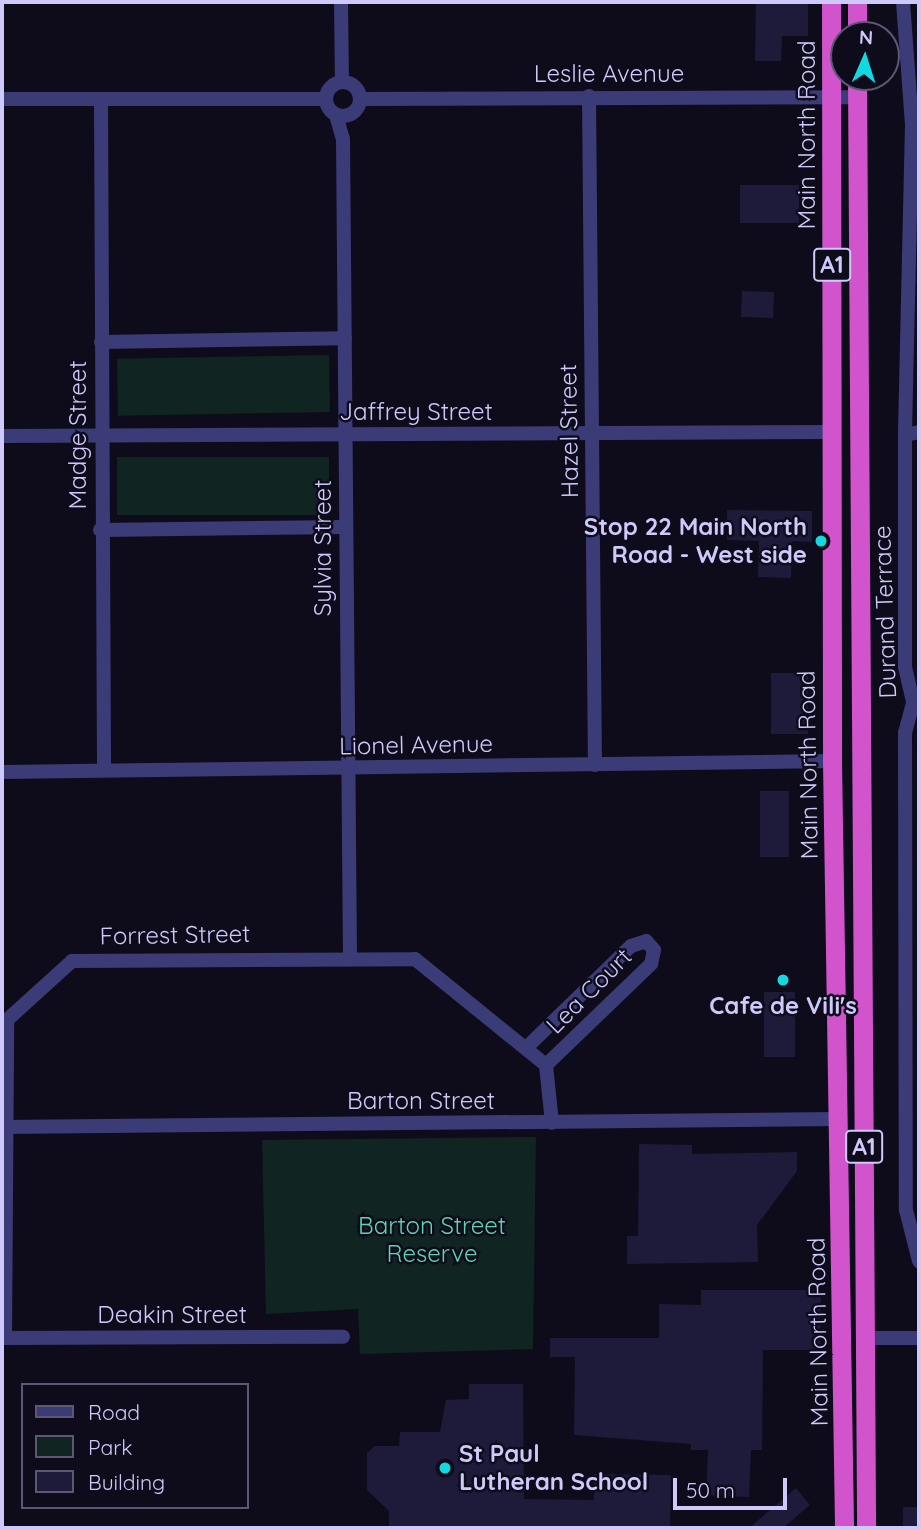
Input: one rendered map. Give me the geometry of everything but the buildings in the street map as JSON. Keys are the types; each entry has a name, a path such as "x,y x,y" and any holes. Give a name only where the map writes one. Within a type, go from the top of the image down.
{"highway":[{"name":"Main North Road","path":"831,2 834,97 830,432 832,761 840,1119 844,1528"},
{"name":"Main North Road","path":"857,2 857,21"},
{"name":"Main North Road","path":"857,91 866,1528"},
{"path":"830,432 859,432"},
{"path":"843,1338 866,1338"}],"street":[{"path":"341,2 342,82"},
{"name":"Durand Terrace","path":"903,2 916,125 912,434 905,667 916,704 905,732 913,1105 906,1210 919,1261"},
{"path":"342,82 353,85 360,99 352,113 336,115 326,99 328,89 342,82"},
{"name":"Hazel Street","path":"589,96 595,765"},
{"name":"Leslie Avenue","path":"360,99 857,97"},
{"path":"2,99 326,99"},
{"name":"Madge Street","path":"101,100 100,530 104,770"},
{"name":"Sylvia Street","path":"343,139 352,113"},
{"name":"Sylvia Street","path":"336,115 343,139 350,957"},
{"path":"101,342 345,338"},
{"name":"Jaffrey Street","path":"2,436 830,432"},
{"path":"100,530 346,527"},
{"name":"Lionel Avenue","path":"2,772 832,761"},
{"name":"Lea Court","path":"527,1047 631,946 646,941 654,950 651,964 546,1065"},
{"name":"Forrest Street","path":"3,1338 6,1020 72,961 350,957 415,959 546,1065"},
{"path":"546,1065 552,1123"},
{"name":"Barton Street","path":"3,1127 840,1119"},
{"name":"Deakin Street","path":"3,1338 343,1337"},
{"path":"866,1338 919,1338"}],"green space":[{"path":"329,355 330,412 118,416 117,359"},
{"path":"117,457 329,457 329,515 117,515"},
{"name":"Barton Street Reserve","path":"536,1137 533,1349 360,1354 358,1309 266,1314 262,1140"}],"place":[{"name":"Stop 22 Main North Road - West side","path":"821,541"},
{"name":"Cafe de Vili's","path":"783,980"},
{"name":"St Paul Lutheran School","path":"445,1468"}]}
